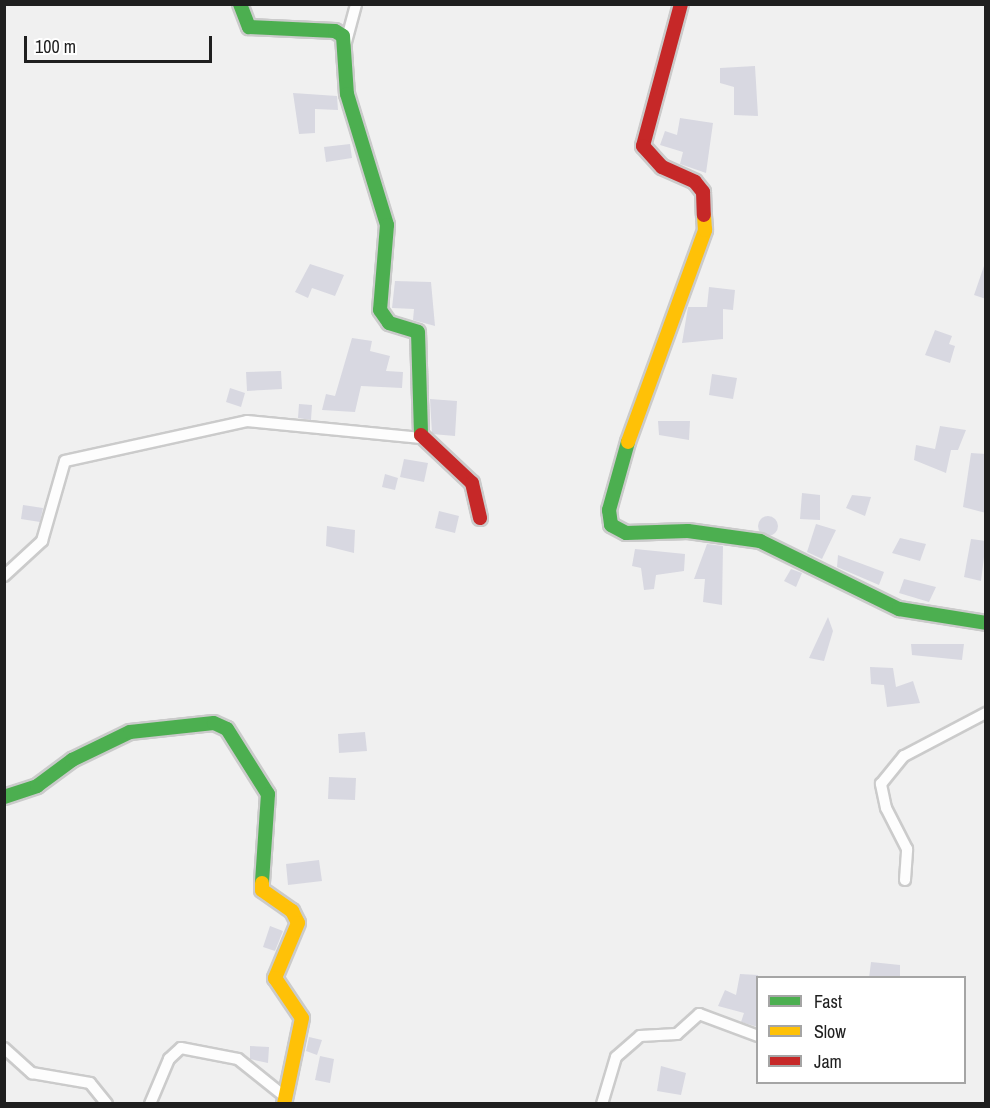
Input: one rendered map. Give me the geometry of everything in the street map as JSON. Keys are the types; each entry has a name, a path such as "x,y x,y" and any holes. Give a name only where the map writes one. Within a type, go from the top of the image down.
{"street":[{"path":"240,4 249,27 335,31 346,42"},
{"path":"356,4 346,42 347,94 387,225 380,310 389,323 412,327 420,339 421,438"},
{"path":"681,4 643,146 662,167 695,182 703,192 705,230 623,455 609,510 611,525 626,533 719,533 760,541 899,609 986,623"},
{"path":"4,576 42,541 65,461 247,421 421,438 472,483 480,518"},
{"path":"905,880 907,849 886,808 881,784 904,756 986,713"},
{"path":"4,797 37,786 72,760 130,732 214,723 227,729 268,795 262,890 292,911 298,923 275,978 302,1018 284,1100 238,1059 181,1048 169,1059 150,1104"},
{"path":"602,1104 616,1056 640,1035 677,1034 699,1014 756,1035"},
{"path":"4,1048 32,1072 90,1083 107,1104"}],"building":[{"path":"755,66 758,116 734,115 734,87 720,83 720,68"},
{"path":"293,93 337,96 338,110 315,109 315,133 299,134"},
{"path":"680,118 713,123 706,173 680,164 683,152 660,145 665,131 677,135"},
{"path":"350,144 352,158 326,162 324,147"},
{"path":"310,264 344,275 335,296 312,288 308,298 295,292"},
{"path":"984,266 986,266 986,299 974,295"},
{"path":"395,281 431,282 435,326 413,320 414,309 392,308"},
{"path":"709,287 735,290 733,310 723,309 723,339 682,343 688,307 707,307"},
{"path":"935,330 952,336 949,344 955,346 950,363 925,355"},
{"path":"352,338 372,341 370,351 390,356 386,371 403,372 402,388 361,386 355,412 322,410 326,394 335,396"},
{"path":"281,371 282,389 247,391 246,372"},
{"path":"712,374 737,378 733,399 709,395"},
{"path":"230,388 245,393 241,407 226,402"},
{"path":"430,399 457,401 455,436 432,434"},
{"path":"299,404 312,405 311,420 298,418"},
{"path":"658,421 690,421 689,440 659,435"},
{"path":"940,426 966,430 958,450 951,450 946,473 914,460 916,445 935,449"},
{"path":"971,453 986,454 986,513 963,507"},
{"path":"404,459 428,463 424,482 400,477"},
{"path":"385,474 398,478 395,490 382,487"},
{"path":"802,493 820,495 820,520 800,519"},
{"path":"852,495 871,497 865,516 846,508"},
{"path":"23,505 43,508 40,522 21,519"},
{"path":"439,511 459,516 455,533 435,528"},
{"path":"768,516 775,519 778,526 775,533 768,536 761,533 758,526 761,519"},
{"path":"816,524 836,530 822,559 807,552"},
{"path":"327,526 355,530 354,553 326,546"},
{"path":"900,538 926,544 920,561 892,553"},
{"path":"971,539 986,541 981,581 964,577"},
{"path":"707,544 723,546 722,605 703,602 705,579 694,579"},
{"path":"635,549 685,554 684,571 656,575 654,589 644,590 641,568 632,566"},
{"path":"838,555 884,572 879,585 837,567"},
{"path":"791,569 802,573 796,587 784,581"},
{"path":"904,579 936,587 929,602 899,593"},
{"path":"828,617 833,631 824,661 809,658"},
{"path":"911,644 964,644 962,660 912,655"},
{"path":"870,667 893,668 896,687 913,681 920,703 887,707 884,685 871,684"},
{"path":"365,732 367,751 339,753 338,734"},
{"path":"329,777 356,778 355,800 328,799"},
{"path":"319,860 322,881 288,885 286,864"},
{"path":"270,926 283,931 275,951 263,947"},
{"path":"871,962 900,965 900,976 869,976"},
{"path":"740,974 758,975 756,976 756,1026 741,1022 744,1013 718,1006 725,990 736,995"},
{"path":"309,1037 322,1040 317,1055 306,1051"},
{"path":"250,1046 269,1047 268,1063 250,1059"},
{"path":"320,1056 334,1059 330,1083 315,1080"},
{"path":"661,1066 686,1073 681,1095 657,1091"}],"traffic: fast":[{"path":"240,4 249,27 335,31 343,36 347,94 387,225 380,310 389,323 418,332 421,435"},
{"path":"628,442 609,510 611,525 626,533 688,531 760,541 899,609 986,623"},
{"path":"4,797 37,786 72,760 130,732 214,723 227,729 268,794 262,883"}],"traffic: slow":[{"path":"628,442 705,230 704,215"},
{"path":"262,883 262,890 292,911 298,923 275,978 302,1018 284,1104"}],"traffic: jam":[{"path":"681,4 643,146 662,167 695,182 703,192 704,215"},
{"path":"421,435 472,483 480,518"}]}
